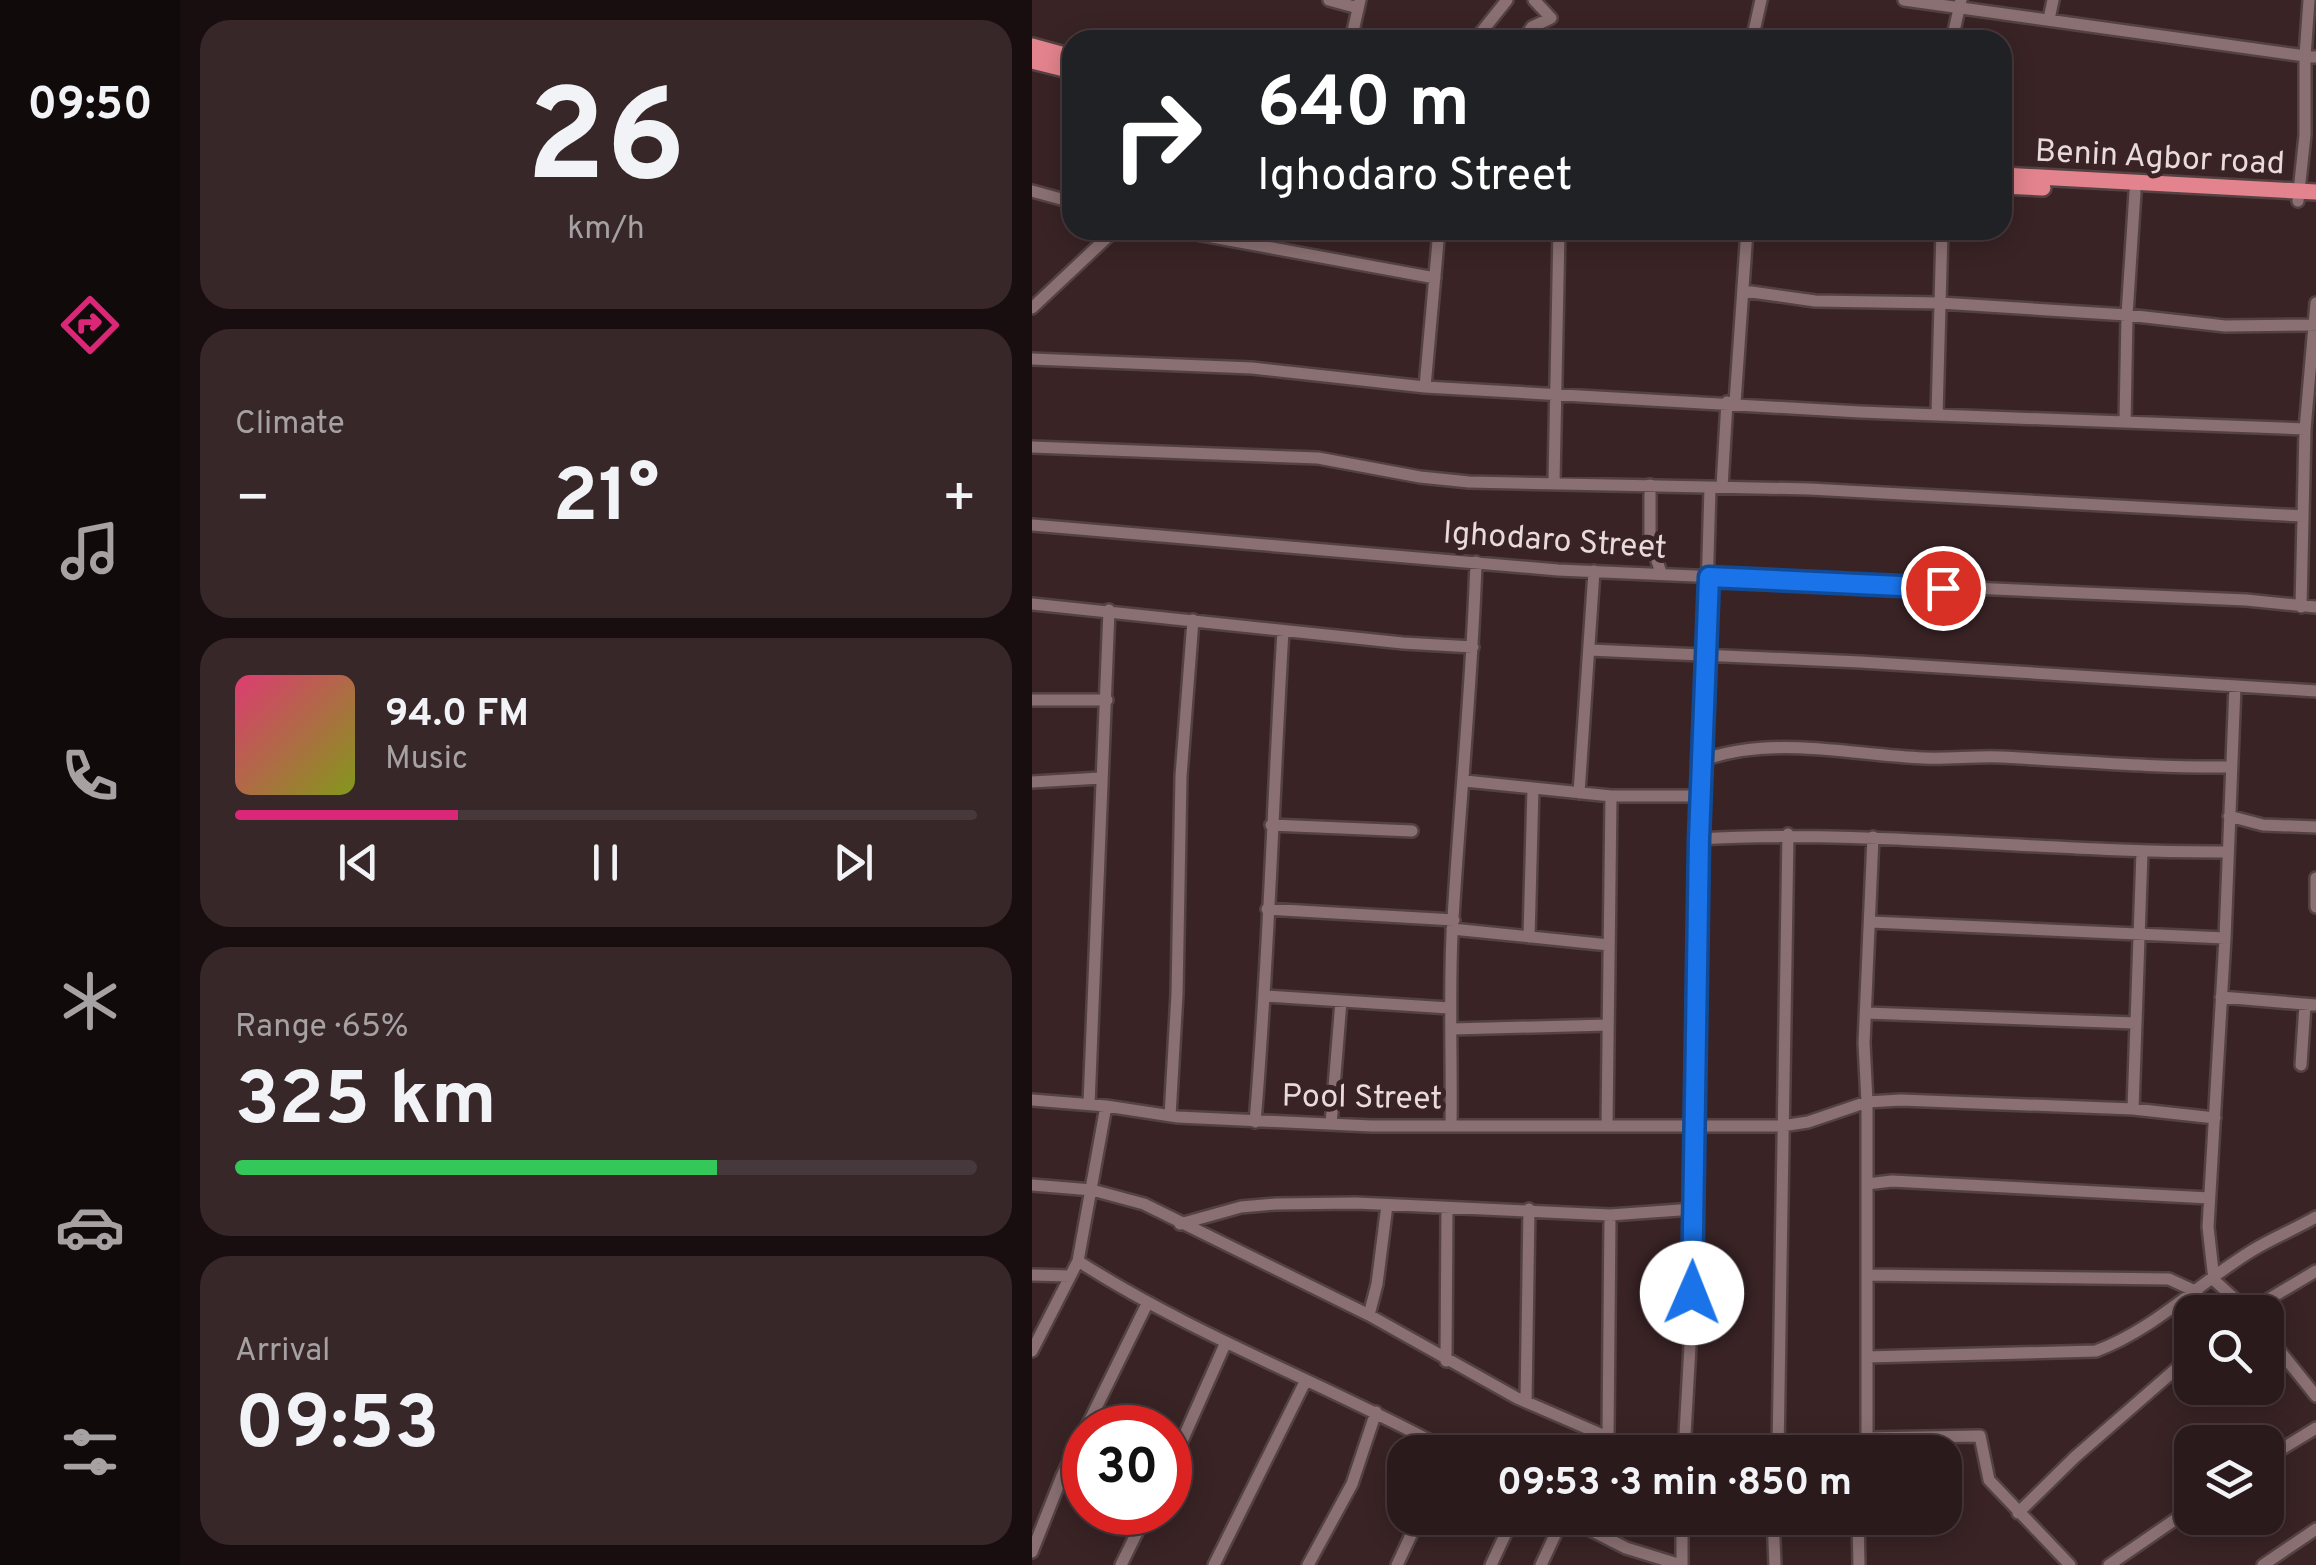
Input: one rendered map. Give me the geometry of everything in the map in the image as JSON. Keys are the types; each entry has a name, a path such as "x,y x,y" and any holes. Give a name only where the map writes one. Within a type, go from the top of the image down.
{"highway":[{"path":"1032,46 1062,54"},
{"path":"1032,61 1062,69"},
{"name":"Benin Agbor road","path":"2012,176 2304,195 2316,202"},
{"name":"Benin Agbor road","path":"2012,186 2304,195"}],"street":[{"path":"1329,0 1359,4 1353,30"},
{"path":"1483,30 1507,0"},
{"path":"1530,30 1551,18 1534,0"},
{"path":"1754,30 1760,0"},
{"path":"1904,0 2310,57"},
{"path":"2049,20 2052,0"},
{"path":"2304,195 2309,0"},
{"path":"1954,30 1960,5"},
{"path":"1032,191 1062,199"},
{"path":"2126,422 2127,314 2135,192"},
{"path":"1032,308 1038,292 1103,240"},
{"path":"1228,240 1435,278"},
{"path":"1425,387 1438,240"},
{"path":"1554,482 1559,240"},
{"path":"1685,1435 1709,577 1716,488 1744,290 1746,240"},
{"path":"1937,415 1942,240"},
{"path":"1744,290 1815,301 1940,303 2127,314 2225,326 2315,325"},
{"path":"2301,607 2302,516 2310,484 2305,430 2311,406 2316,304"},
{"path":"1032,359 1252,368 1425,387 2305,430"},
{"path":"1032,447 1318,458 1468,482 1810,488 2302,516"},
{"path":"1650,485 1650,540 1661,573"},
{"name":"Ighodaro Street","path":"1032,526 1594,571 2316,606"},
{"path":"1452,1126 1453,925 1476,562"},
{"path":"1579,792 1594,571"},
{"path":"1032,604 1473,647"},
{"path":"1088,1104 1109,610"},
{"path":"1170,1116 1177,994 1181,776 1193,620"},
{"path":"1255,1122 1266,996 1267,909 1283,631"},
{"path":"1589,650 1860,662 2316,692"},
{"path":"2230,1295 2214,1280 2210,1262 2209,1198 2235,686"},
{"path":"1032,700 1106,700"},
{"path":"1703,760 1737,751 1819,748 1925,758 1994,757 2170,768 2231,767"},
{"path":"1032,782 1101,778"},
{"path":"1465,781 1611,796 1701,796"},
{"path":"1530,937 1533,788"},
{"path":"1607,1126 1611,796"},
{"path":"2229,816 2264,825 2316,826"},
{"path":"1271,825 1412,831"},
{"path":"1699,839 1788,834 2142,852 2228,852"},
{"path":"1778,1435 1788,834"},
{"path":"1867,1435 1864,1042 1873,837"},
{"path":"2133,1109 2142,852"},
{"path":"2316,878 2316,907"},
{"path":"1267,909 1610,944"},
{"path":"1871,922 2225,938"},
{"path":"1266,996 1450,1008"},
{"path":"2221,997 2310,1005 2301,1065"},
{"path":"1331,1124 1341,1002"},
{"path":"1866,1013 2135,1023"},
{"path":"1452,1029 1608,1024"},
{"name":"Pool Street","path":"1032,1100 1255,1122 1452,1126 1782,1126 1808,1122 1867,1102 1956,1100 2133,1109 2215,1118"},
{"path":"1032,1351 1078,1261 1106,1106"},
{"path":"1867,1184 1892,1181 2209,1198"},
{"path":"1032,1184 1092,1190 1144,1204 1369,1316 1526,1402 1606,1435"},
{"path":"1180,1224 1259,1206 1387,1205 1610,1214 1694,1209"},
{"path":"1369,1316 1387,1205"},
{"path":"1446,1361 1447,1208"},
{"path":"1526,1402 1529,1209"},
{"path":"1608,1435 1610,1214"},
{"path":"1867,1356 2096,1351 2117,1344 2252,1250 2316,1218"},
{"path":"1078,1261 1146,1304 1419,1435"},
{"path":"2276,1295 2316,1271"},
{"path":"1032,1275 1070,1276"},
{"path":"1867,1275 2168,1279 2196,1292"},
{"path":"1097,1405 1146,1304"},
{"path":"1192,1418 1226,1342"},
{"path":"2284,1356 2316,1396"},
{"path":"2018,1513 2174,1371"},
{"path":"1214,1565 1306,1380"},
{"path":"1308,1565 1352,1484 1376,1412"},
{"path":"2284,1448 2316,1428"},
{"path":"1962,1435 1978,1435 1987,1476 2070,1565"},
{"path":"1032,1552 1062,1476"},
{"path":"2109,1565 2174,1520"},
{"path":"2263,1565 2316,1529"},
{"path":"1120,1565 1135,1535"},
{"path":"1397,1565 1411,1535"},
{"path":"1491,1565 1505,1535"},
{"path":"1540,1565 1556,1535"},
{"path":"1600,1535 1626,1548 1681,1565 1682,1535"},
{"path":"1774,1535 1775,1565"},
{"path":"1858,1535 1859,1565"}],"route":[{"path":"1692,1293 1699,839 1709,577 1943,588"}]}
